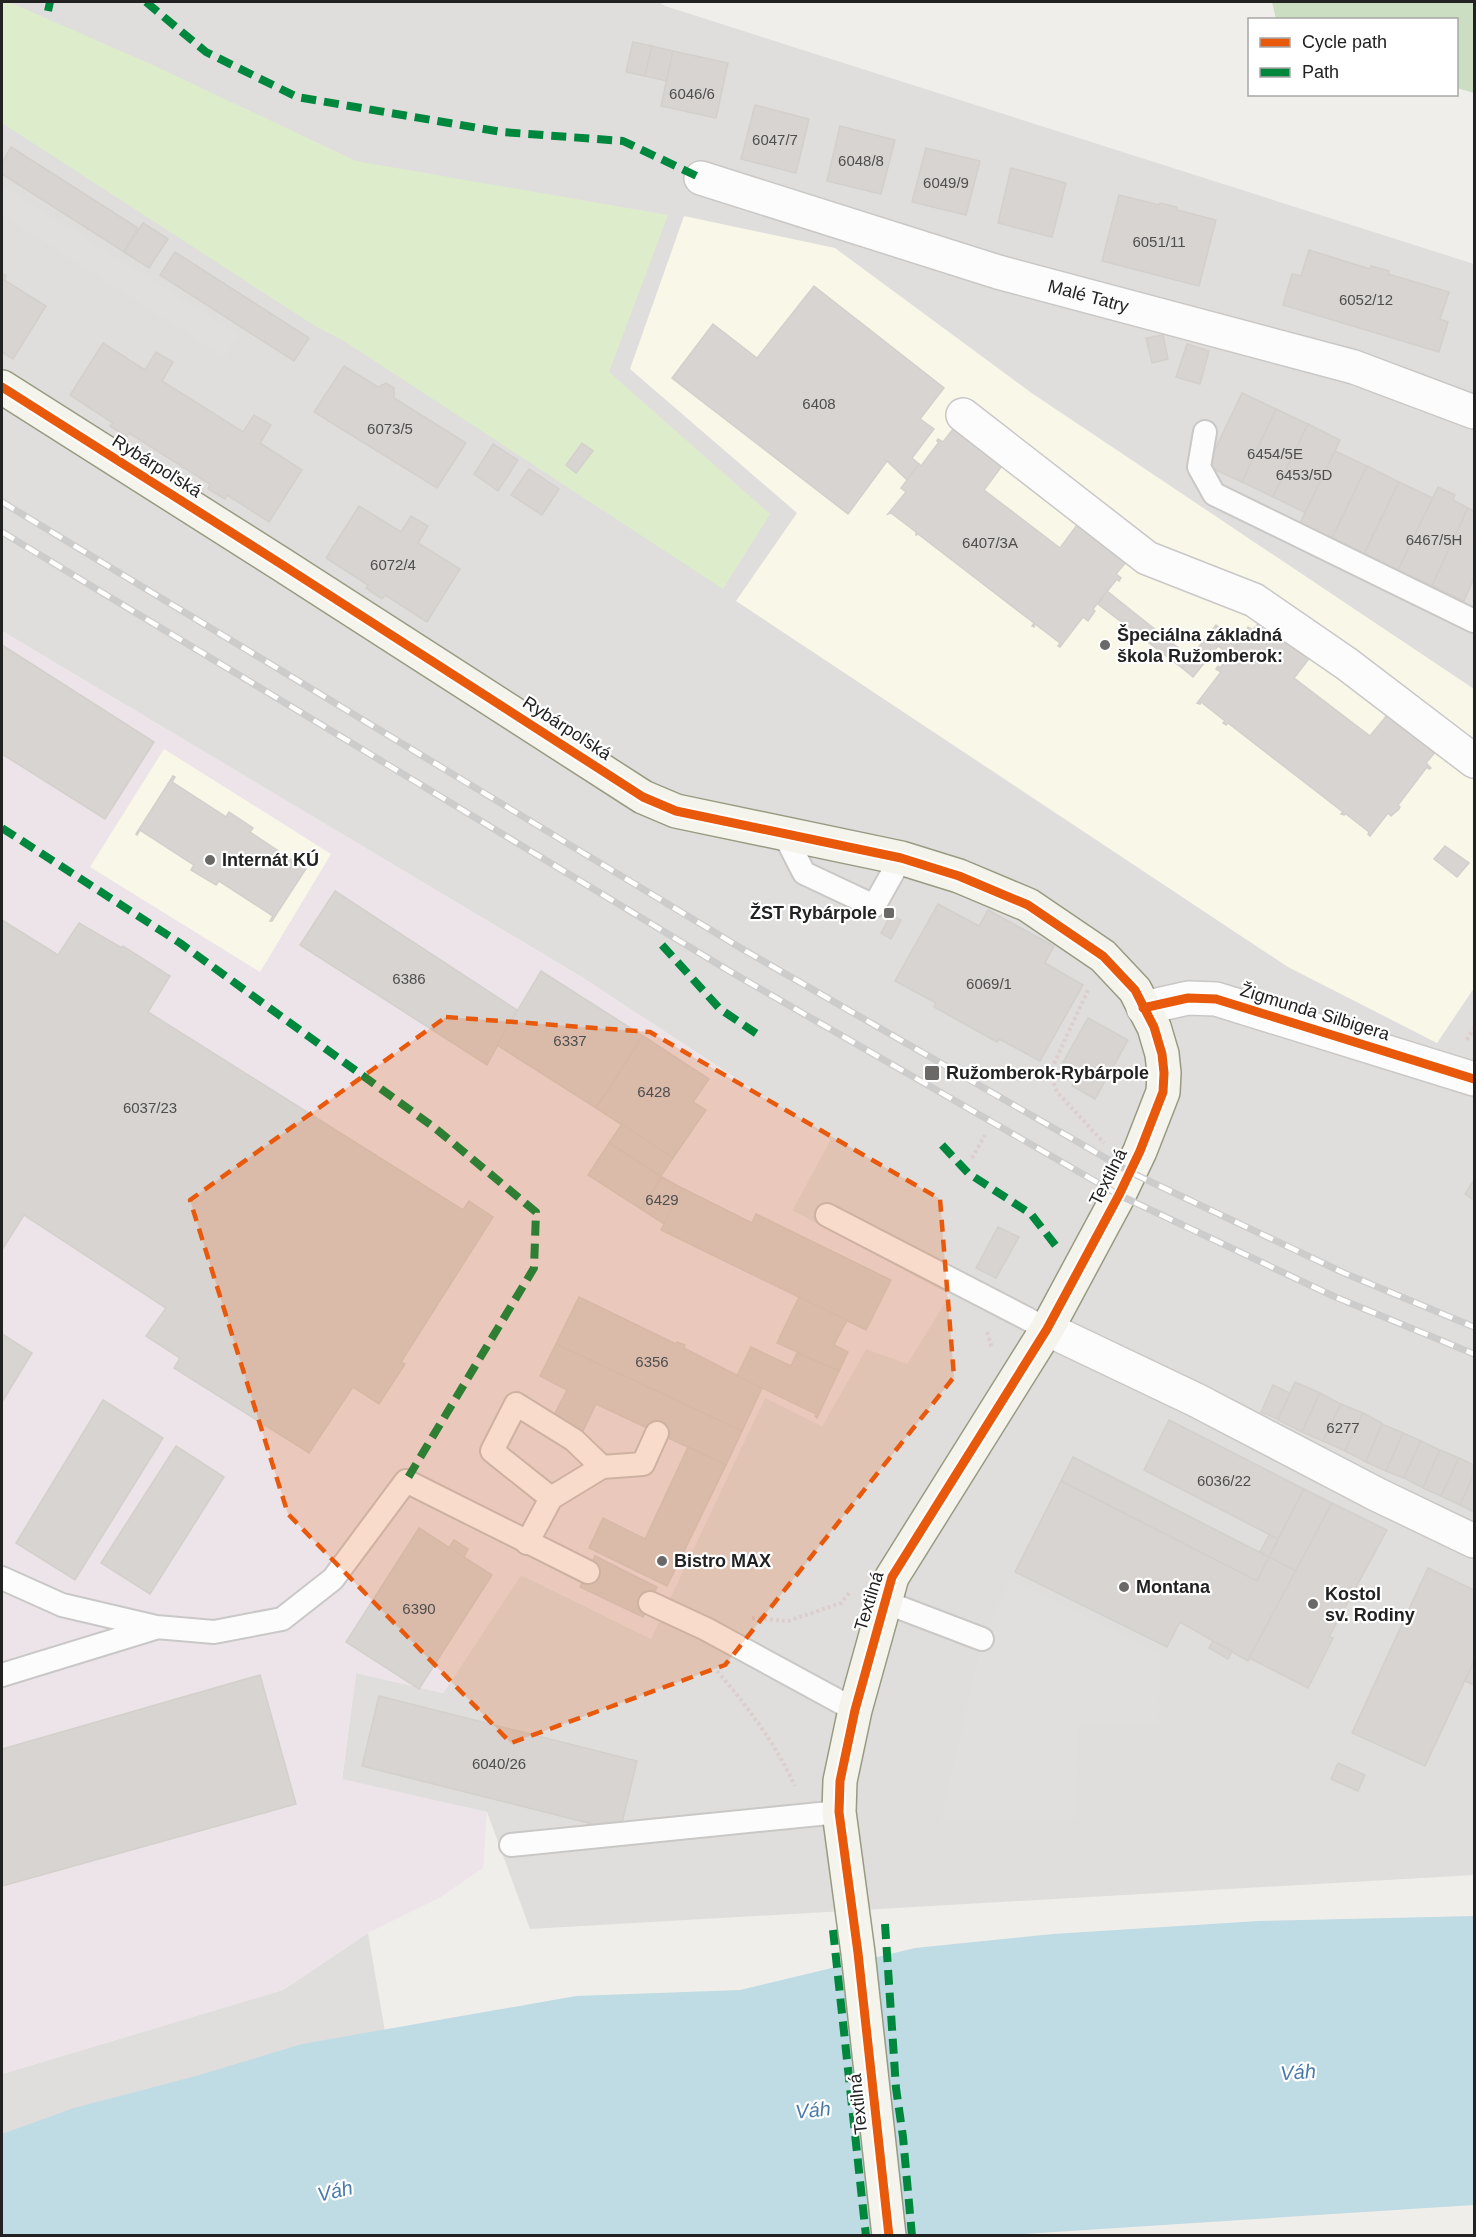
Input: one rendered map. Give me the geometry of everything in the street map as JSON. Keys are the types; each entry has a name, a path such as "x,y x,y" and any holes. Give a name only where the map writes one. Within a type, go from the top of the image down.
{"street":[{"name":"Malé Tatry","path":"701,178 998,272 1354,367 1474,412"},
{"name":"Rybárpoľská","path":"2,387 643,797 676,811 901,858 959,876 1028,906 1103,956 1135,990 1143,1008"},
{"path":"963,415 1147,558 1254,600 1347,664 1474,761"},
{"name":"Žigmunda Silbigera","path":"1143,1008 1188,998 1216,999 1474,1079"},
{"name":"Textilná","path":"889,2235 858,1953 824,1814 840,1781 855,1710 891,1577 1047,1329 1140,1151 1162,1092 1164,1073 1162,1054 1154,1027 1143,1008"},
{"path":"1047,1329 1196,1400 1377,1495 1474,1540"}],"lane":[{"path":"1205,432 1198,467 1214,494 1474,621"},
{"path":"784,834 804,873 874,906 901,858"},
{"path":"827,1215 1047,1329"},
{"path":"551,1498 492,1451 516,1404 574,1440 602,1467"},
{"path":"527,1543 551,1498 602,1467 643,1464 657,1433"},
{"path":"2,1578 62,1605 156,1627 214,1632 282,1619 333,1579 406,1481 588,1572"},
{"path":"885,1602 982,1639"},
{"path":"650,1603 706,1629 855,1710"},
{"path":"2,1676 156,1627"},
{"path":"511,1845 824,1814"}],"path":[{"path":"1103,956 1050,1072 1057,1092 1105,1145 1140,1151"},
{"path":"972,1158 985,1135"},
{"path":"984,1323 993,1350"},
{"path":"747,1618 788,1622 841,1603 855,1586"},
{"path":"709,1666 717,1671 750,1710 783,1760 824,1814"}],"highlighted area":[{"path":"446,1017 650,1032 940,1199 954,1377 725,1665 511,1743 288,1514 190,1200"}],"shaded area":[{"path":"2,2 659,2 665,6 1474,264 1474,1875 530,1929 487,1812 342,1780 356,1673 443,1693 521,1575 651,1638 765,1397 822,1426 866,1349 950,1295 791,1210 830,1140 580,976 2,631"},
{"path":"2,185 239,335 225,358 2,215"},
{"name":"Špeciálna základná škola Ružomberok:","path":"684,216 835,248 1033,394 1474,689 1474,988 1437,1043 1288,967 736,601 797,513 630,369"},
{"path":"2,631 580,976 830,1141 792,1211 950,1295 907,1364 866,1349 822,1426 765,1398 651,1639 521,1575 443,1693 356,1673 342,1779 487,1812 483,1868 441,1897 368,1933 283,1990 2,2074"},
{"name":"Internát KÚ","path":"164,749 331,854 260,972 90,867"},
{"path":"1011,1579 1160,1654 1159,1724 1078,1726 1077,1818 941,1821 982,1639"},
{"path":"368,1933 420,2235 2,2236 2,2074 283,1990"}],"green space":[{"path":"2,2 9,2 155,66 356,161 668,215 609,372 770,514 723,589 344,341 315,326 2,123"},
{"path":"1272,2 1474,2 1474,93 1458,88 1458,18 1276,18"}],"water":[{"name":"Váh","path":"1474,1916 1474,2205 992,2236 2,2236 2,2134 74,2108 196,2076 302,2044 576,1996 740,1990 915,1948 1053,1934 1258,1921"}],"building":[{"path":"633,42 652,46 645,76 626,72"},
{"path":"652,46 673,51 667,81 645,76"},
{"path":"673,51 728,63 716,118 661,106"},
{"path":"755,105 809,119 796,173 741,159"},
{"path":"840,126 895,140 881,194 827,181"},
{"path":"11,147 138,228 124,252 2,174 2,163"},
{"path":"926,148 980,161 966,215 912,202"},
{"path":"1011,168 1066,183 1052,237 998,223"},
{"path":"1119,195 1177,207 1177,210 1216,220 1199,286 1102,261"},
{"path":"143,223 168,239 149,268 124,252"},
{"path":"1309,250 1370,269 1371,266 1389,271 1388,274 1449,292 1440,319 1448,322 1439,352 1283,305 1292,274 1301,276"},
{"path":"175,252 309,338 294,361 160,275"},
{"path":"2,273 6,276 4,280 46,306 13,359 2,352"},
{"path":"814,286 944,388 920,419 934,429 912,458 919,464 907,480 887,461 848,514 672,378 713,324 757,358"},
{"path":"1163,335 1168,359 1152,363 1146,338"},
{"path":"103,343 145,370 156,352 173,362 162,381 243,432 254,415 271,425 260,443 302,470 269,522 227,495 225,499 208,489 210,484 129,433 127,437 110,426 113,423 70,395"},
{"path":"1187,344 1209,351 1200,384 1176,377"},
{"path":"344,366 378,387 386,383 394,388 394,398 466,443 437,488 314,412"},
{"path":"1242,393 1276,409 1242,482 1207,466"},
{"path":"1276,409 1308,424 1273,497 1242,482"},
{"path":"1308,424 1340,440 1306,513 1273,497"},
{"path":"953,429 1002,466 984,490 1060,548 1077,525 1126,562 1116,574 1121,578 1119,581 1117,579 1093,609 1095,611 1088,621 1083,617 1060,647 1058,646 1060,643 1035,624 1034,627 1032,626 1034,623 918,534 916,535 916,532 891,513 888,514 906,492 901,488 919,464 921,466 939,442 938,439 943,442"},
{"path":"582,443 593,451 576,473 566,465"},
{"path":"493,444 518,460 498,491 474,474"},
{"path":"1335,451 1367,466 1332,538 1300,523"},
{"path":"1367,466 1399,482 1364,554 1332,538"},
{"path":"529,469 559,489 542,515 511,495"},
{"path":"1399,482 1433,498 1398,570 1364,554"},
{"path":"1438,487 1455,495 1453,500 1468,508 1432,586 1398,570"},
{"path":"359,506 401,532 411,516 428,526 418,543 460,569 427,622 385,595 382,599 366,588 368,585 326,558"},
{"path":"1468,508 1474,511 1474,578 1464,601 1432,586"},
{"path":"1107,591 1191,658 1182,668 1098,604"},
{"path":"1263,618 1312,655 1294,678 1370,736 1388,714 1436,751 1426,763 1431,768 1427,767 1398,805 1399,809 1391,816 1388,813 1370,836 1369,832 1346,814 1341,814 1343,812 1228,723 1226,725 1223,723 1225,721 1201,702 1197,703 1221,672 1216,669 1218,666 1220,668 1249,631 1248,627 1253,630"},
{"path":"1216,625 1239,642 1230,655 1218,646 1193,677 1182,668"},
{"path":"2,645 154,742 105,819 2,754"},
{"path":"173,776 175,777 172,782 226,817 229,812 253,828 250,832 304,868 307,862 309,864 272,921 270,921 273,916 219,881 216,885 191,870 194,865 140,830 136,834"},
{"path":"1445,846 1469,863 1457,877 1434,859"},
{"path":"335,891 517,1010 487,1065 300,945"},
{"path":"938,904 979,926 988,910 1054,946 1045,963 1083,985 1040,1061 999,1039 997,1042 934,1007 936,1003 895,981"},
{"path":"891,915 901,920 891,939 881,933"},
{"path":"2,920 58,955 79,923 122,948 123,946 170,976 148,1012 463,1210 469,1201 493,1217 401,1362 405,1364 379,1404 353,1387 309,1453 174,1368 180,1358 146,1336 166,1308 24,1215 2,1250"},
{"path":"541,971 643,1036 596,1108 497,1045"},
{"path":"1088,1018 1128,1040 1095,1099 1072,1086 1078,1074 1061,1066"},
{"path":"643,1036 709,1079 693,1102 706,1110 673,1158 596,1108"},
{"path":"622,1124 673,1158 661,1176 609,1143"},
{"path":"609,1143 662,1177 641,1209 588,1175"},
{"path":"662,1177 682,1188 664,1224 641,1209"},
{"path":"1474,1180 1474,1200 1465,1194"},
{"path":"682,1188 752,1223 756,1214 891,1280 866,1330 661,1230"},
{"path":"998,1227 1019,1237 996,1278 976,1268"},
{"path":"579,1297 676,1344 677,1342 685,1345 684,1348 762,1388 742,1431 556,1344"},
{"path":"799,1297 847,1320 834,1345 848,1352 839,1371 777,1343"},
{"path":"2,1334 32,1353 2,1402"},
{"path":"556,1344 742,1431 726,1465 596,1404 583,1431 554,1415 567,1390 540,1376"},
{"path":"751,1347 791,1366 797,1353 839,1371 817,1418 816,1414 737,1376"},
{"path":"1295,1382 1320,1393 1302,1432 1278,1420"},
{"path":"1273,1385 1290,1393 1278,1419 1261,1412"},
{"path":"1320,1393 1341,1404 1323,1441 1302,1432"},
{"path":"103,1400 163,1438 75,1580 16,1543"},
{"path":"1341,1404 1363,1413 1345,1451 1323,1441"},
{"path":"1363,1413 1382,1423 1366,1462 1345,1451"},
{"path":"1169,1420 1304,1489 1278,1539 1144,1470"},
{"path":"1382,1424 1403,1433 1386,1471 1366,1462"},
{"path":"1403,1433 1421,1441 1404,1478 1386,1471"},
{"path":"1421,1441 1440,1450 1423,1488 1404,1478"},
{"path":"176,1446 224,1477 150,1594 101,1563"},
{"path":"688,1447 726,1465 667,1586 589,1548 603,1518 645,1539"},
{"path":"1440,1450 1459,1458 1441,1496 1423,1488"},
{"path":"1073,1457 1269,1557 1257,1581 1061,1481"},
{"path":"1459,1458 1474,1465 1474,1474 1460,1505 1441,1496"},
{"path":"1474,1474 1474,1512 1460,1505"},
{"path":"1061,1481 1257,1581 1269,1557 1296,1571 1248,1661 1180,1622 1167,1647 1015,1572"},
{"path":"1304,1489 1332,1503 1296,1571 1269,1557"},
{"name":"Kostol sv. Rodiny","path":"1332,1503 1387,1530 1329,1637 1333,1638 1308,1688 1249,1658"},
{"path":"419,1528 492,1575 419,1689 346,1642"},
{"path":"1269,1535 1278,1539 1269,1557 1260,1552"},
{"path":"454,1540 468,1549 464,1557 449,1547"},
{"path":"595,1556 657,1587 643,1617 580,1587"},
{"path":"1428,1568 1474,1590 1474,1661 1425,1766 1352,1733"},
{"path":"1213,1641 1232,1651 1228,1659 1209,1648"},
{"path":"1474,1661 1474,1685 1465,1681"},
{"path":"260,1675 296,1804 2,1886 2,1749"},
{"path":"379,1696 637,1761 620,1831 362,1766"},
{"path":"1338,1763 1365,1775 1358,1791 1331,1779"}],"railway":[{"path":"2,502 744,950 1130,1172 1344,1273 1474,1327"},
{"path":"2,532 731,972 1119,1195 1333,1296 1474,1354"}],"marked path":[{"path":"48,11 50,2"},
{"path":"146,2 206,52 297,97 502,132 623,141 701,178"},
{"path":"2,828 180,943 435,1128 536,1212 534,1268 406,1481"},
{"path":"662,945 720,1009 760,1036"},
{"path":"942,1145 968,1173 1031,1214 1056,1246"},
{"path":"885,1924 896,2088 912,2236"},
{"path":"833,1930 866,2236"}],"cycle path":[{"path":"2,387 643,797 676,811 901,858 959,876 1028,905 1103,956 1135,990 1154,1027 1162,1054 1163,1092 1140,1151 1047,1329 892,1577 855,1710 840,1781 839,1812 858,1953 889,2236"},
{"path":"1143,1008 1188,998 1216,999 1474,1079"}],"place":[{"name":"Špeciálna základná škola Ružomberok:","path":"1105,645"},
{"name":"Internát KÚ","path":"210,860"},
{"name":"ŽST Rybárpole","path":"889,913"},
{"name":"Ružomberok-Rybárpole","path":"932,1073"},
{"name":"Bistro MAX","path":"662,1561"},
{"name":"Montana","path":"1124,1587"},
{"name":"Kostol sv. Rodiny","path":"1313,1604"}]}
